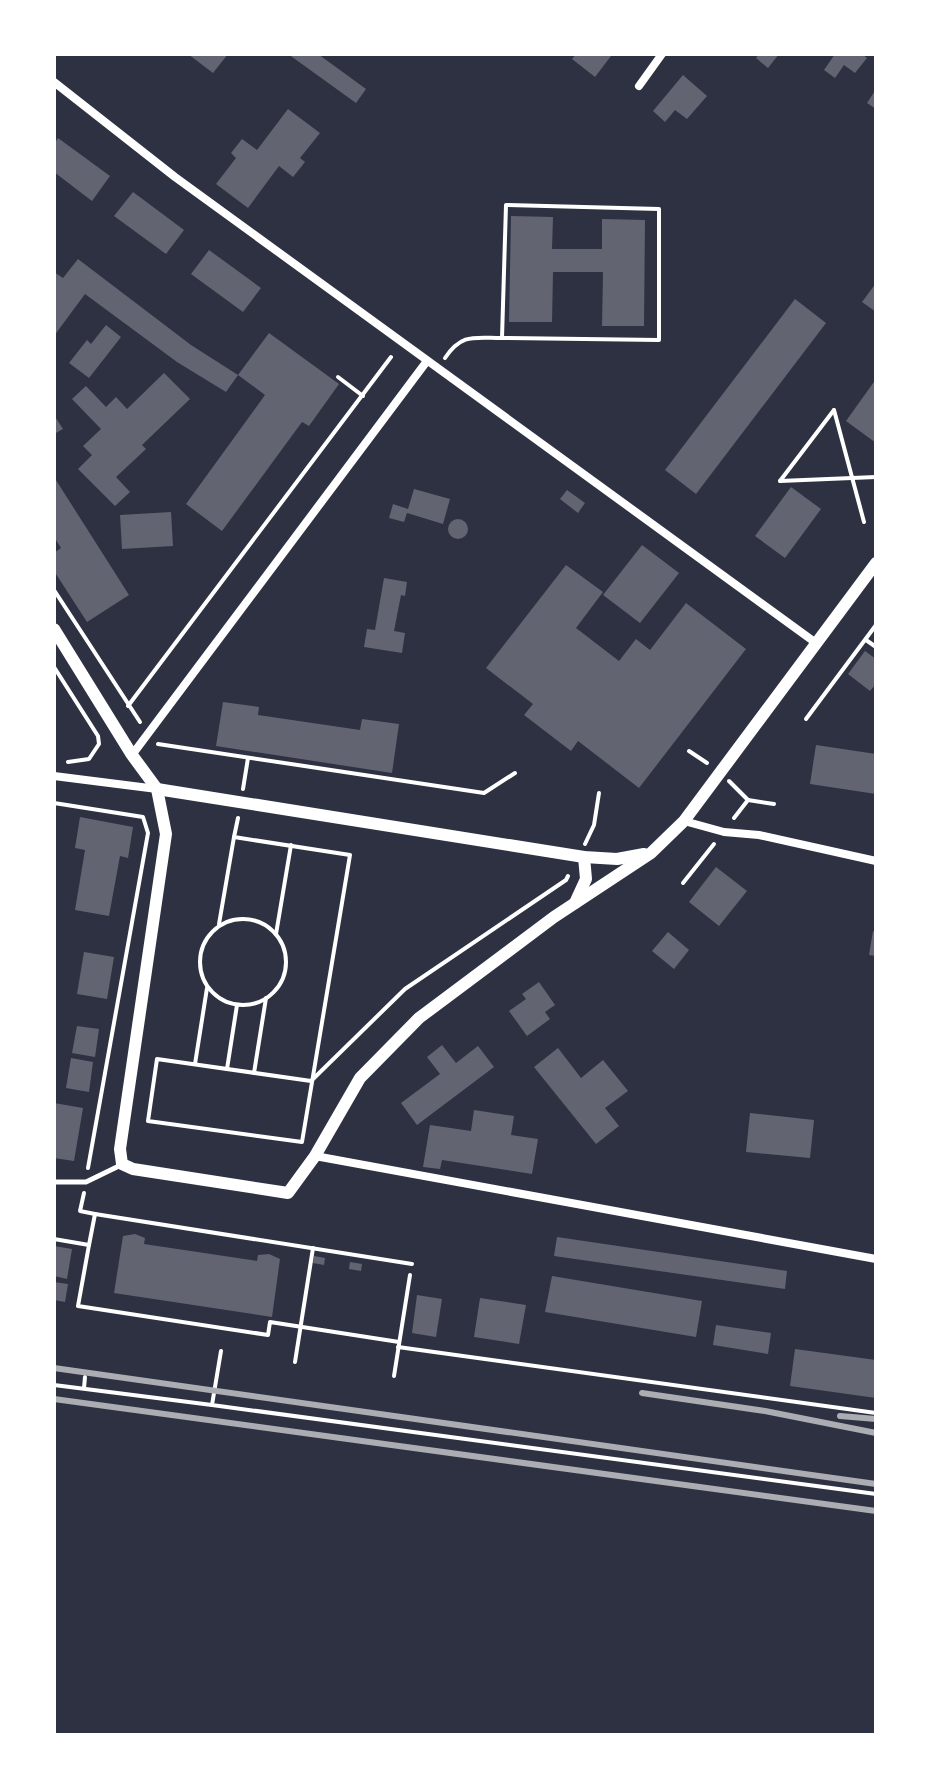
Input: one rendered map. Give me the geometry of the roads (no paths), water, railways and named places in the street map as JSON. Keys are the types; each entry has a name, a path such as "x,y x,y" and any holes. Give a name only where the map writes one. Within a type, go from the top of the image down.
{"street":[{"path":"639,86 662,54"},
{"path":"54,82 175,177 816,643"},
{"path":"132,755 427,361"},
{"path":"54,629 132,755 157,789 166,834 120,1149 122,1164 133,1169 288,1193 315,1156 360,1078 419,1018 575,904 651,853 684,821 876,563"},
{"path":"54,776 157,789 582,856 617,859 651,853"},
{"path":"684,821 724,832 759,835 876,861"},
{"path":"575,904 586,879 582,856"},
{"path":"315,1156 876,1259"}],"lane":[{"path":"54,1182 86,1182 122,1164"}],"railway":[{"path":"54,1368 876,1484"},
{"path":"642,1393 765,1411 876,1433"},
{"path":"54,1399 876,1511"},
{"path":"840,1416 876,1419"}]}
